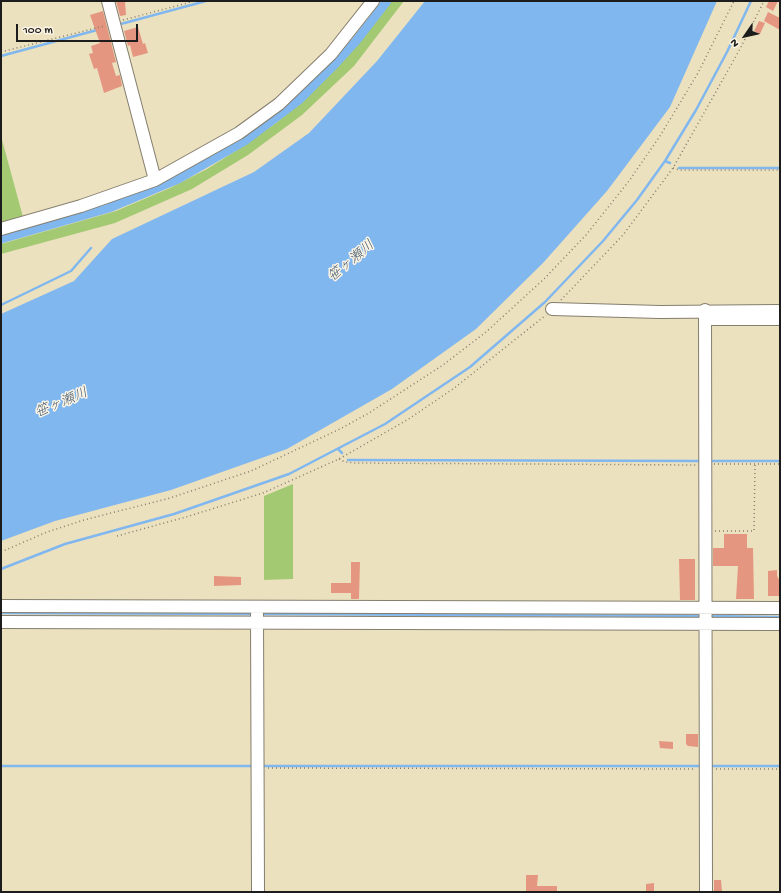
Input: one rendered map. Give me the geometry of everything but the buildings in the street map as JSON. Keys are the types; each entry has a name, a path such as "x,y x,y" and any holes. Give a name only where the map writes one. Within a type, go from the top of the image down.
{"street":[{"path":"108,1 155,180"},
{"path":"1,229 82,206 155,180 239,133 279,104 331,54 373,1"},
{"path":"552,309 660,312 780,319"},
{"path":"704,315 780,311"},
{"path":"704,315 706,892"},
{"path":"1,606 257,614 706,616 780,624"},
{"path":"706,616 780,608"},
{"path":"1,622 257,614"},
{"path":"257,614 258,892"}],"path":[{"path":"1,52 114,25 195,1"},
{"path":"1,552 47,532 84,520 170,498 251,471 340,429 369,413 442,365 486,332 544,279 586,235 629,181 660,136 698,73 734,1"},
{"path":"117,536 186,517 263,493 339,459 407,420 453,389 508,346 552,309 623,235 673,168 740,49 764,1"},
{"path":"673,168 680,170 780,170"},
{"path":"339,459 345,462 355,463 780,464"},
{"path":"705,531 754,531 755,464"},
{"path":"258,766 706,770 780,769"}],"green space":[{"path":"391,1 404,1 354,66 302,115 248,155 192,189 115,223 1,254 1,244 116,211 170,188 207,169 242,147 276,123 305,99 355,47"},
{"path":"1,136 23,217 1,223"},
{"path":"293,484 293,579 264,580 264,496"}],"water":[{"name":"笹ヶ瀬川","path":"425,1 717,1 670,107 607,191 543,263 476,329 392,389 287,449 171,490 55,521 1,541 1,314 74,281 112,239 254,172 309,133 377,61"}],"waterway":[{"path":"117,25 206,1"},
{"path":"1,239 109,208 178,179 246,140 299,100 356,41 387,1"},
{"path":"1,569 65,544 174,514 289,474 385,424 470,367 545,302 603,241 637,200 665,161 696,110 727,52 751,1"},
{"path":"1,56 97,30"},
{"path":"665,161 670,163"},
{"path":"679,168 780,168"},
{"path":"1,305 71,271 91,248"},
{"path":"338,449 342,453"},
{"path":"348,460 701,461"},
{"path":"712,461 780,461"},
{"path":"1,613 254,614"},
{"path":"261,614 702,616"},
{"path":"709,616 780,617"},
{"path":"1,766 254,766"},
{"path":"261,766 700,766"},
{"path":"710,766 780,766"}]}
